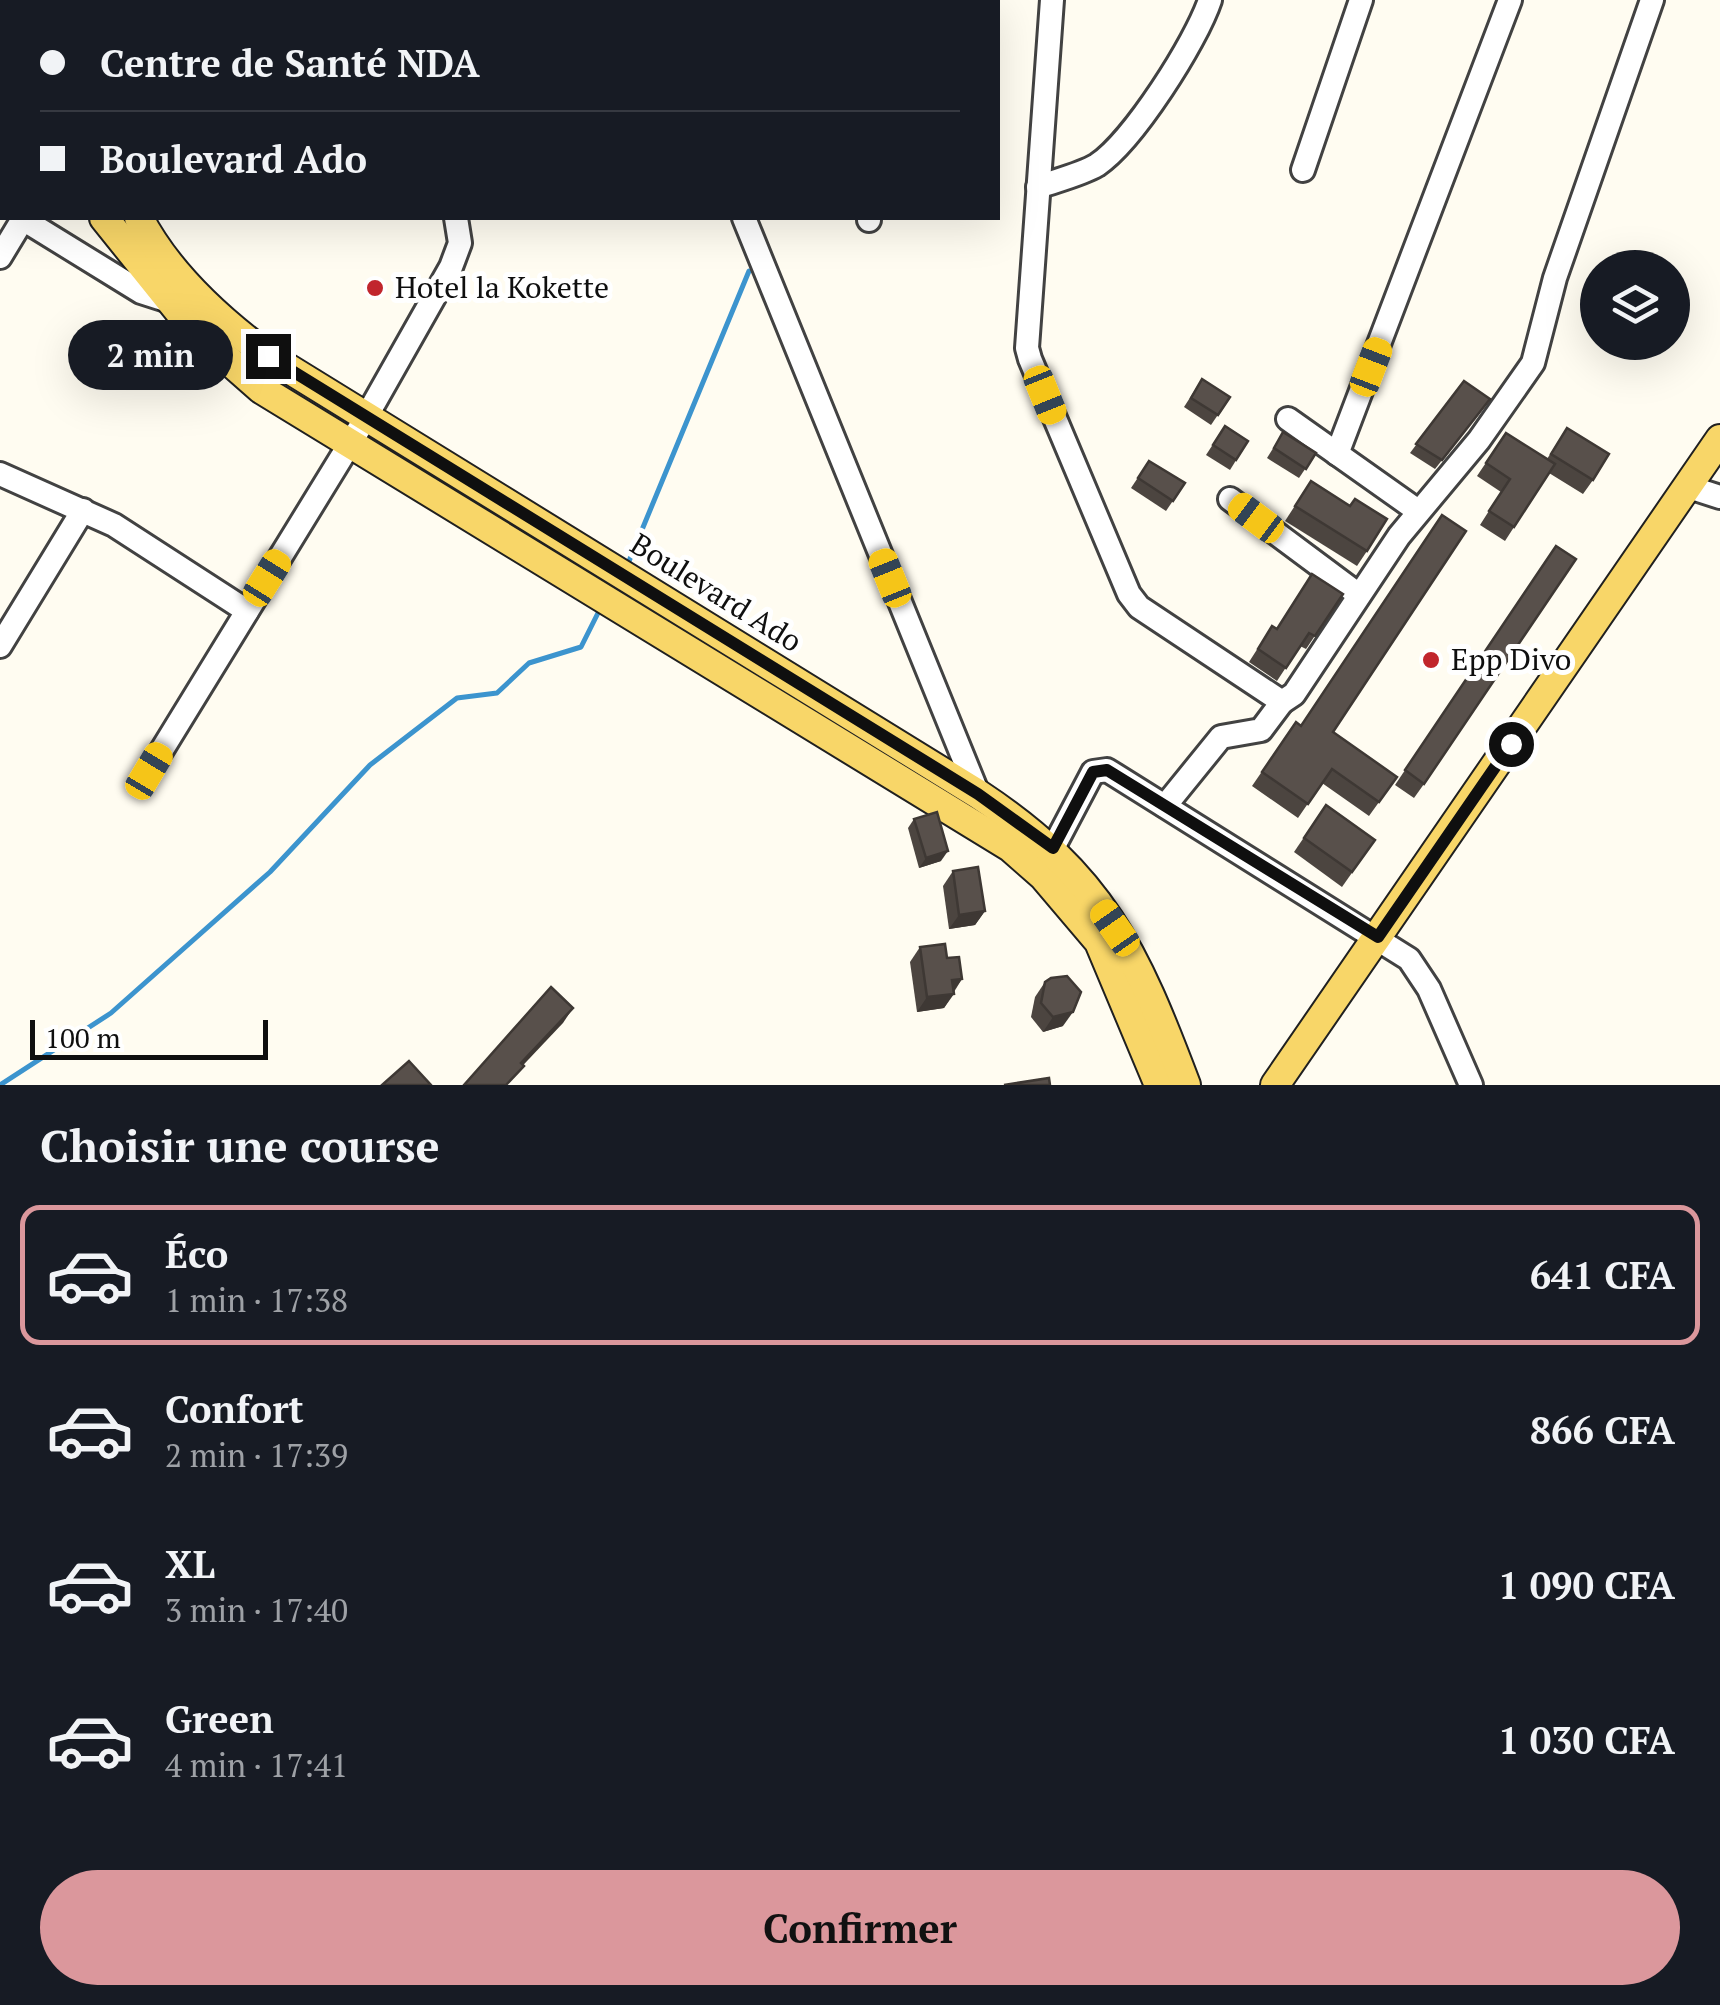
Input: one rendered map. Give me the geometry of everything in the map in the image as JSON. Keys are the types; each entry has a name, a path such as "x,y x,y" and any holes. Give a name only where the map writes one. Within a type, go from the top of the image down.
{"main road":[{"path":"106,220 194,330 261,389 1010,847 1042,876 1098,942 1159,1085"},
{"name":"Boulevard Ado","path":"141,220 188,283 232,330 365,418 619,570 978,794 1053,848 1131,950 1186,1085"},
{"path":"1275,1085 1720,439"}],"street":[{"path":"1052,0 1027,348 1118,577 1139,606 1282,702"},
{"path":"1038,186 1089,168 1111,152 1182,60 1210,0"},
{"path":"1303,170 1361,0"},
{"path":"1337,454 1510,0"},
{"path":"1165,806 1221,737 1261,730 1282,702 1294,694 1418,511 1479,440 1532,362 1554,278 1652,0"},
{"path":"0,257 21,220"},
{"path":"25,220 141,292 169,301"},
{"path":"149,771 349,445 451,266 460,243 456,220"},
{"path":"745,220 978,794"},
{"path":"1288,419 1418,511"},
{"path":"0,474 128,534 246,611"},
{"path":"1689,486 1720,497"},
{"path":"1230,499 1360,595"},
{"path":"0,646 83,510"},
{"path":"1053,848 1093,772 1099,769 1165,806 1378,937 1418,969 1471,1085"}],"building":[{"path":"1202,379 1230,397 1218,415 1191,398"},
{"path":"1464,381 1490,399 1442,460 1416,444"},
{"path":"1225,426 1248,441 1236,460 1213,445"},
{"path":"1567,428 1609,454 1593,480 1551,454"},
{"path":"1283,432 1316,453 1306,469 1274,448"},
{"path":"1506,433 1555,464 1514,527 1489,511 1510,479 1486,463"},
{"path":"1149,461 1185,483 1173,501 1138,478"},
{"path":"1311,481 1350,506 1355,499 1387,519 1367,551 1295,506"},
{"path":"1442,515 1466,531 1333,732 1397,777 1379,802 1332,769 1308,804 1262,772 1296,722 1301,726"},
{"path":"1556,546 1576,559 1424,784 1405,770"},
{"path":"1312,574 1343,594 1315,636 1309,633 1286,668 1258,649 1272,626 1277,629"},
{"path":"1326,805 1375,840 1352,872 1304,838"},
{"path":"937,812 948,851 926,858 914,819"},
{"path":"978,867 985,911 959,915 953,871"},
{"path":"945,944 947,958 959,957 962,979 952,980 954,994 927,997 920,947"},
{"path":"1067,976 1081,992 1073,1012 1053,1017 1041,1003 1045,982"},
{"path":"551,987 573,1008 521,1063 524,1066 506,1085 464,1085"},
{"path":"409,1061 431,1085 382,1085"},
{"path":"1049,1078 1050,1085 1004,1085"}],"waterway":[{"path":"627,566 749,271"},
{"path":"0,1085 111,1013 270,872 370,765 457,698 497,693 529,663 581,647 600,609"}],"place":[{"name":"Hotel la Kokette","path":"375,288"},
{"name":"Epp Divo","path":"1431,660"}],"route":[{"path":"268,356 978,794 1053,848 1093,772 1107,770 1378,937 1511,744"}]}
